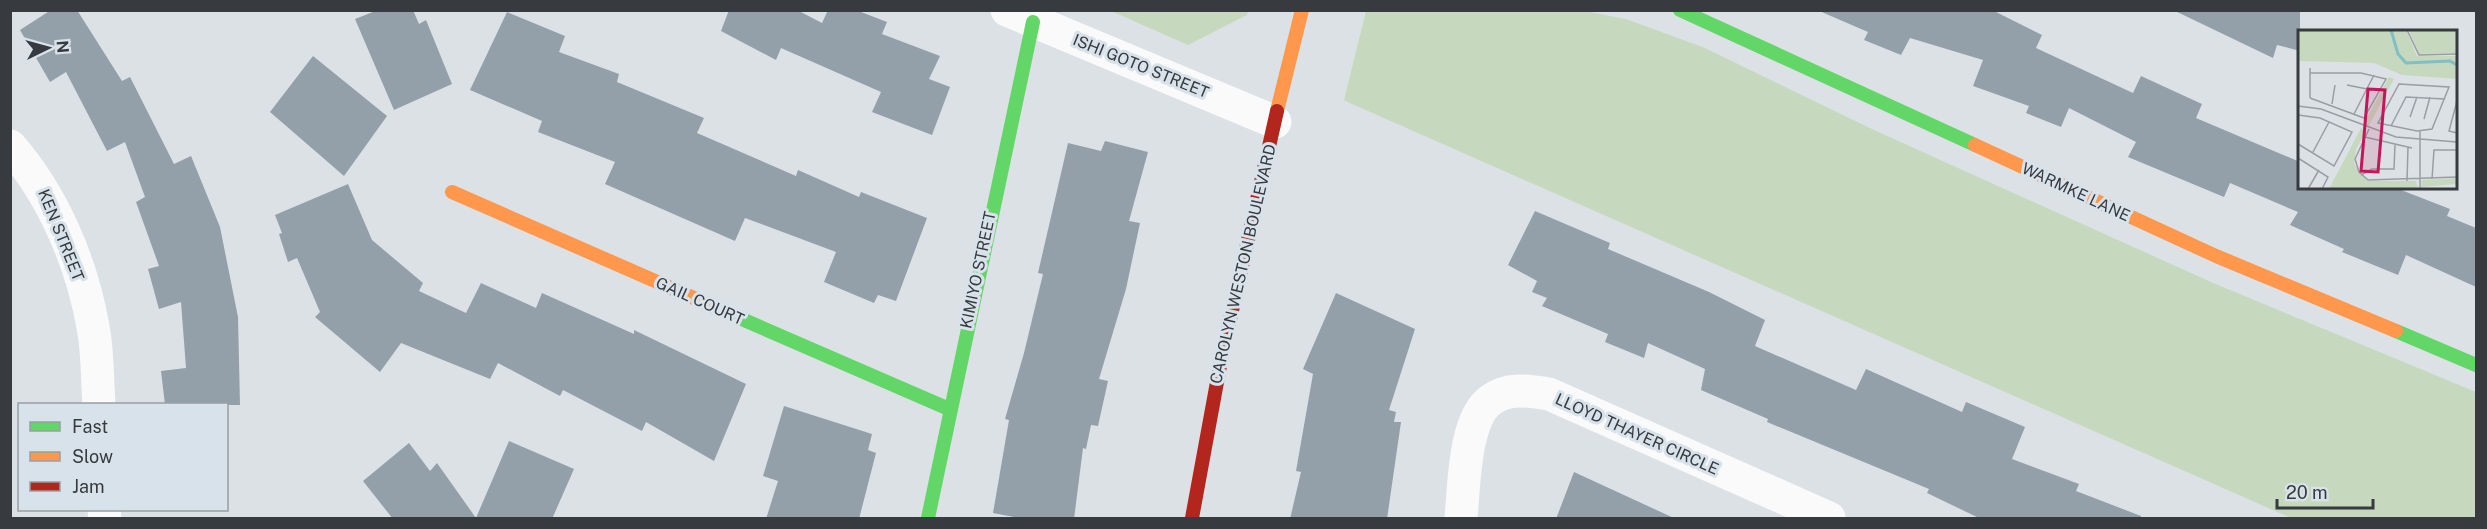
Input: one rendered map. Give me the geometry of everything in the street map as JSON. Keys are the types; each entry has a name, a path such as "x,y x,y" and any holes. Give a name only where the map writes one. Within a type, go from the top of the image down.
{"street":[{"name":"CAROLYN WESTON BOULEVARD","path":"1192,519 1208,421 1302,10"},
{"name":"WARMKE LANE","path":"1680,10 2216,256 2476,365"},
{"name":"ISHI GOTO STREET","path":"1020,16 1275,122"},
{"name":"KIMIYO STREET","path":"928,519 1020,16"},
{"name":"KEN STREET","path":"10,146 43,188 76,265 93,327 99,403"},
{"name":"GAIL COURT","path":"452,192 949,409"},
{"name":"LLOYD THAYER CIRCLE","path":"1461,519 1471,433 1483,408 1490,400 1523,390 1549,394 1829,519"}],"green space":[{"path":"1579,10 1626,19 1705,48 1874,130 2211,282 2476,392 2476,518 2291,518 1352,104 1344,100 1366,11"},
{"path":"1111,11 1248,11 1247,15 1188,45"}],"building":[{"path":"51,10 77,10 122,81 130,77 174,164 191,156 220,227 238,317 240,405 165,403 161,371 186,368 181,302 159,309 148,269 159,266 136,202 145,197 125,142 107,151 66,72 50,82 20,30"},
{"path":"378,10 413,10 419,24 426,20 452,84 394,110 355,19"},
{"path":"729,10 797,10 822,23 828,10 856,10 887,22 882,34 940,56 929,79 950,87 932,135 872,112 881,92 781,48 776,60 721,31"},
{"path":"1817,10 1992,10 2042,35 2036,48 2133,93 2141,76 2202,104 2196,118 2298,161 2298,189 2399,189 2450,209 2447,216 2476,228 2476,287 2406,255 2398,275 2342,252 2344,249 2290,225 2298,212 2230,183 2224,197 2128,157 2136,142 2069,108 2061,127 2026,113 2029,106 1973,86 1983,60 1910,38 1901,55 1864,40 1868,32"},
{"path":"2173,10 2300,10 2298,50 2277,45 2273,58"},
{"path":"507,12 565,36 559,52 619,74 617,82 704,118 697,133 796,176 798,170 859,197 861,192 927,218 896,301 878,295 874,303 824,282 836,252 745,218 735,241 605,184 615,162 538,132 542,121 470,90"},
{"path":"313,56 387,116 344,176 270,112"},
{"path":"1105,141 1148,152 1129,221 1140,223 1126,289 1099,379 1108,381 1098,426 1091,425 1086,449 1083,448 1074,519 1025,519 993,513 1009,420 1005,419 1043,274 1038,273 1068,143 1101,151"},
{"path":"348,184 372,240 423,283 419,291 466,313 481,283 536,308 542,293 634,334 634,330 746,384 714,461 646,422 642,431 563,390 560,396 498,363 490,379 401,343 380,372 315,317 320,312 297,258 288,262 279,234 282,233 275,215"},
{"path":"1535,211 1610,243 1608,249 1709,292 1765,320 1755,346 1856,390 1866,369 1962,412 1966,402 2025,427 2012,459 2079,484 2076,491 2141,516 2141,519 1981,519 1927,493 1929,489 1767,422 1768,419 1701,390 1705,369 1648,343 1644,358 1605,342 1608,334 1542,306 1547,298 1532,292 1537,281 1508,265"},
{"path":"1336,293 1415,329 1389,410 1396,412 1394,422 1401,422 1387,519 1290,519 1301,472 1296,471 1313,374 1303,369"},
{"path":"784,406 872,434 868,450 876,453 859,519 766,519 778,481 763,476"},
{"path":"509,441 574,469 552,519 393,519 363,481 409,443 430,471 437,463 476,518"},
{"path":"1574,472 1676,519 1556,519"}],"traffic: fast":[{"path":"1680,10 1975,145"},
{"path":"928,518 1033,22"},
{"path":"728,313 949,409"},
{"path":"2396,331 2476,365"}],"traffic: slow":[{"path":"1277,111 1302,10"},
{"path":"1975,145 2216,256 2396,331"},
{"path":"452,192 728,313"}],"traffic: jam":[{"path":"1192,518 1222,355 1277,111"}]}
